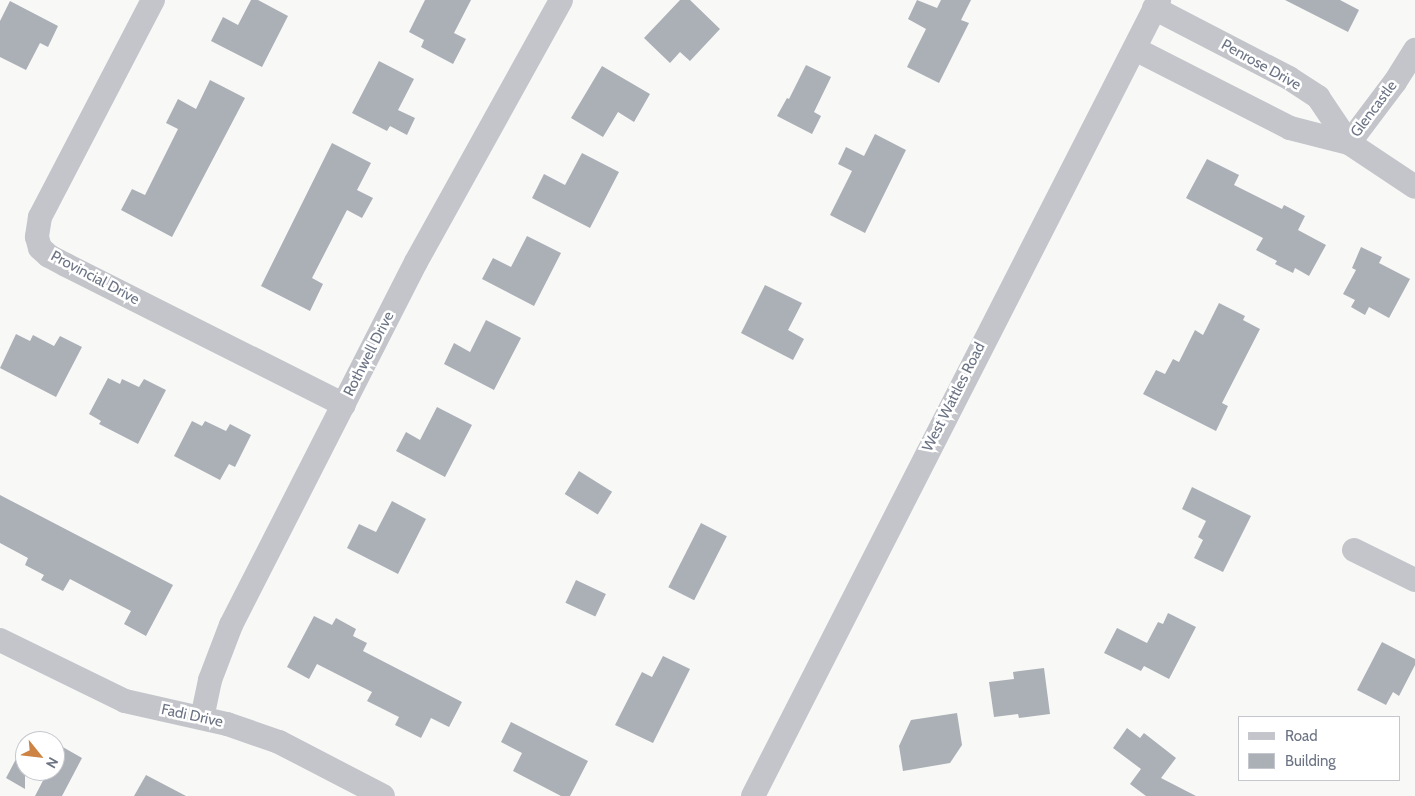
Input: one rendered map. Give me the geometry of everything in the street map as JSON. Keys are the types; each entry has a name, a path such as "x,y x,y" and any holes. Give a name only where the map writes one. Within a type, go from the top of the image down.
{"street":[{"name":"Provincial Drive","path":"153,0 40,218 37,237 40,248 49,256 66,265 344,405"},
{"name":"Rothwell Drive","path":"202,718 210,680 231,625 416,262 560,0"},
{"name":"West Wattles Road","path":"753,796 992,322 1135,49 1139,34 1156,4"},
{"name":"Penrose Drive","path":"1156,4 1289,78 1318,97 1349,143"},
{"name":"Penrose Drive","path":"1135,49 1290,128 1349,143 1415,187"},
{"name":"Glencastle","path":"1349,143 1395,82 1415,50"},
{"path":"1354,550 1415,580"},
{"name":"Fadi Drive","path":"0,640 124,701 228,724 279,742 383,796"}],"building":[{"path":"251,0 258,0 288,16 262,67 211,41 223,17 238,25"},
{"path":"425,0 471,0 454,33 466,39 453,64 421,47 424,40 409,32"},
{"path":"680,0 690,0 720,29 690,61 680,52 670,63 644,38"},
{"path":"917,0 937,8 941,0 971,0 961,20 969,23 939,83 907,67 926,29 908,19"},
{"path":"1285,0 1340,0 1359,10 1348,32"},
{"path":"10,1 58,26 48,47 40,43 26,70 0,57 0,21"},
{"path":"379,61 414,79 398,110 415,118 407,135 390,126 387,131 352,113"},
{"path":"806,65 831,77 814,112 821,116 812,134 777,116 787,98 789,99"},
{"path":"602,66 650,94 634,122 618,112 603,137 571,118"},
{"path":"210,80 245,98 172,237 121,210 132,189 145,195 178,129 166,123 178,99 196,109"},
{"path":"875,134 906,150 865,233 830,215 852,171 838,164 846,147 864,156"},
{"path":"332,143 371,163 357,190 373,198 362,218 347,210 312,278 323,284 310,311 261,286"},
{"path":"582,153 619,172 590,228 532,198 544,174 565,185"},
{"path":"1207,159 1239,175 1234,185 1282,209 1284,205 1305,216 1298,230 1326,245 1309,276 1295,268 1293,273 1275,264 1277,261 1256,250 1263,238 1186,198"},
{"path":"527,236 561,253 534,306 482,279 493,258 511,267"},
{"path":"1361,247 1382,257 1379,263 1410,279 1389,318 1369,307 1365,315 1351,307 1355,300 1343,294 1356,270 1352,268"},
{"path":"765,285 802,303 788,330 804,339 793,360 741,333"},
{"path":"1219,303 1245,316 1243,320 1260,329 1222,403 1228,406 1216,431 1143,394 1156,370 1165,374 1173,359 1179,362 1195,330 1203,335"},
{"path":"486,320 521,338 494,390 444,364 454,343 470,352"},
{"path":"16,334 30,341 33,335 54,346 60,336 82,347 56,397 0,368"},
{"path":"108,378 120,384 122,379 139,387 144,379 166,390 138,444 99,424 101,421 89,414"},
{"path":"437,407 472,425 445,477 396,451 406,432 420,440"},
{"path":"192,421 202,426 205,421 226,431 230,424 251,435 235,467 229,464 220,480 174,456"},
{"path":"579,471 612,492 598,515 565,494"},
{"path":"1192,487 1251,516 1223,572 1194,558 1203,540 1198,537 1206,521 1182,509"},
{"path":"0,495 173,585 146,636 124,624 131,611 70,579 63,591 41,580 44,575 25,565 28,558 0,543"},
{"path":"392,501 426,519 398,574 347,548 359,524 376,532"},
{"path":"701,523 727,536 694,600 668,587"},
{"path":"576,580 606,594 595,617 565,603"},
{"path":"1168,613 1196,627 1169,679 1144,666 1141,671 1104,653 1117,628 1147,643 1158,622 1163,624"},
{"path":"314,616 332,625 336,618 356,629 353,636 367,643 363,651 462,702 449,727 431,718 421,738 395,725 399,717 367,701 372,692 317,664 309,679 287,667"},
{"path":"1382,642 1415,659 1415,665 1399,696 1393,692 1386,705 1357,690"},
{"path":"663,656 690,669 653,743 615,725 642,672 652,677"},
{"path":"1044,668 1050,714 1019,718 1018,714 994,717 989,682 1014,679 1013,672"},
{"path":"957,713 962,745 950,763 903,771 899,746 911,720"},
{"path":"511,722 588,761 570,796 561,796 513,771 522,753 501,742"},
{"path":"1127,728 1140,738 1144,733 1176,758 1161,778 1196,796 1146,796 1130,784 1141,769 1113,748"},
{"path":"65,748 82,758 62,796 35,796 43,781 65,781"},
{"path":"15,761 15,781 25,781 25,789 6,778"},
{"path":"146,775 186,796 134,796"}]}
